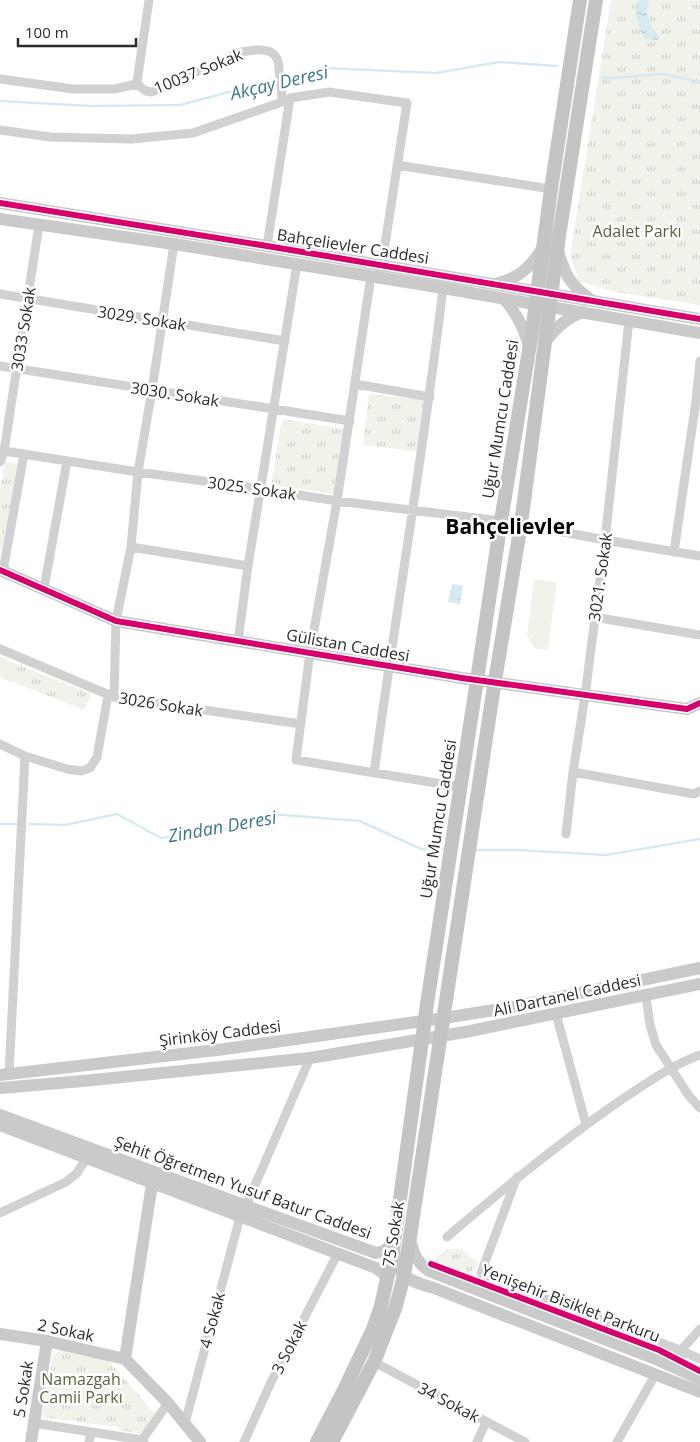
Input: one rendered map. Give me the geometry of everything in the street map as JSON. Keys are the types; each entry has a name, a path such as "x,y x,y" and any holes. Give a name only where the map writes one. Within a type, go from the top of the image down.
{"main road":[{"name":"Uğur Mumcu Caddesi","path":"444,1018 521,524 546,341 551,300 551,190 580,0"},
{"name":"Uğur Mumcu Caddesi","path":"424,1021 536,298 550,248 596,0"},
{"name":"75 Sokak","path":"332,1442 374,1362 395,1309 404,1276 444,1018"},
{"name":"75 Sokak","path":"317,1442 373,1329 381,1306 394,1243 424,1021"}],"street":[{"path":"139,86 137,82 149,0"},
{"name":"10037 Sokak","path":"0,79 73,89 115,89 132,85 152,92 241,52 264,50 277,58 286,100"},
{"path":"0,130 50,137 132,139 193,133 286,100 329,92 407,103 382,265 375,277 355,384 338,501 310,652 296,760 461,787"},
{"path":"267,246 286,100"},
{"path":"397,165 551,190"},
{"name":"Bahçelievler Caddesi","path":"0,203 495,284 536,298"},
{"name":"Bahçelievler Caddesi","path":"0,218 174,244 504,298 592,300 700,319"},
{"name":"3033 Sokak","path":"1,458 39,225"},
{"path":"0,744 25,756 67,769 81,771 90,768 97,757 111,696 116,622 131,547 138,472 174,244"},
{"path":"495,284 514,278 550,248 571,282 578,290 592,300"},
{"path":"238,641 248,566 297,264"},
{"path":"374,773 430,397 444,288"},
{"name":"3029. Sokak","path":"0,294 285,341"},
{"path":"504,298 521,322 529,346"},
{"name":"Bahçelievler Caddesi","path":"551,300 583,312 700,333"},
{"path":"546,341 561,324 573,315 583,312"},
{"name":"3021. Sokak","path":"566,834 605,540 629,320"},
{"path":"674,552 698,402 700,361"},
{"name":"3030. Sokak","path":"0,366 350,421"},
{"path":"355,384 430,397"},
{"path":"2,570 24,454"},
{"name":"3025. Sokak","path":"1,458 24,454 338,501 500,521"},
{"path":"44,588 67,461"},
{"path":"521,524 700,556"},
{"path":"131,547 248,566"},
{"name":"Gülistan Caddesi","path":"2,570 116,622 310,652 389,667 585,696 687,709 700,703"},
{"path":"594,618 700,635"},
{"name":"3026 Sokak","path":"0,649 111,696 301,724"},
{"path":"4,1075 25,756"},
{"path":"573,772 694,794 700,791"},
{"name":"Ali Dartanel Caddesi","path":"444,1018 507,1008 700,968"},
{"name":"Ali Dartanel Caddesi","path":"440,1036 700,984"},
{"path":"646,996 650,1025 656,1046 689,1096 700,1108"},
{"path":"556,1014 586,1124"},
{"name":"Şirinköy Caddesi","path":"4,1075 225,1049 444,1018"},
{"name":"Şirinköy Caddesi","path":"0,1088 310,1058 440,1036"},
{"path":"447,1238 517,1177 586,1124 670,1067 700,1054"},
{"name":"4 Sokak","path":"185,1423 243,1212 310,1058"},
{"name":"Şehit Öğretmen Yusuf Batur Caddesi","path":"0,1115 243,1212 376,1268 384,1274 387,1282"},
{"name":"Şehit Öğretmen Yusuf Batur Caddesi","path":"0,1125 152,1184 376,1253 394,1243"},
{"path":"0,1213 66,1182 77,1173 86,1159"},
{"path":"517,1177 480,1273 700,1359"},
{"path":"152,1184 125,1359 168,1403 200,1442"},
{"path":"410,1240 414,1256 430,1271 700,1378"},
{"path":"394,1243 395,1258 404,1276 700,1392"},
{"name":"3 Sokak","path":"244,1442 272,1380 338,1253"},
{"path":"398,1298 414,1288 432,1287"},
{"path":"668,1365 700,1329"},
{"name":"2 Sokak","path":"0,1334 47,1341 125,1359"},
{"name":"5 Sokak","path":"31,1442 47,1341"},
{"name":"34 Sokak","path":"374,1362 525,1442"},
{"path":"617,1442 655,1375"},
{"path":"34,1423 143,1441 168,1403"},
{"path":"476,1442 486,1422"},
{"path":"90,1442 91,1432"}],"green space":[{"name":"Adalet Parkı","path":"611,0 700,0 700,305 615,292 579,281 570,255"},
{"path":"369,394 426,400 420,452 363,445"},
{"path":"282,419 344,429 335,494 271,485"},
{"path":"5,462 17,464 18,466 0,557 0,487"},
{"path":"534,579 557,582 548,650 534,648 527,635"},
{"path":"0,657 91,694 87,705 84,710 0,677"},
{"path":"446,1249 462,1249 479,1264 461,1281 427,1266"},
{"name":"Namazgah Camii Parkı","path":"62,1350 109,1361 155,1414 141,1434 119,1430 118,1427 42,1417 53,1355"}],"water":[{"path":"638,0 649,0 647,10 649,20 659,36 659,40 645,39 642,34 636,15"},
{"path":"452,584 463,586 460,604 448,602"}],"waterway":[{"name":"Akçay Deresi","path":"283,78 326,68 436,73 499,62 557,66"},
{"name":"Akçay Deresi","path":"602,78 664,74 700,82"},
{"name":"Akçay Deresi","path":"0,101 90,106 180,105 277,79"},
{"name":"Zindan Deresi","path":"29,824 65,825 117,814 161,838 219,831 272,814 360,821 421,849 446,849"},
{"name":"Zindan Deresi","path":"0,824 16,824"},
{"name":"Zindan Deresi","path":"474,850 518,850 606,855 700,839"}],"cycle path":[{"path":"0,203 700,319"},
{"path":"0,570 116,621 462,678 687,709 700,703"},
{"name":"Yenişehir Bisiklet Parkuru","path":"431,1264 659,1350 700,1371"}],"district":[{"name":"Bahçelievler","path":"510,526"}]}
